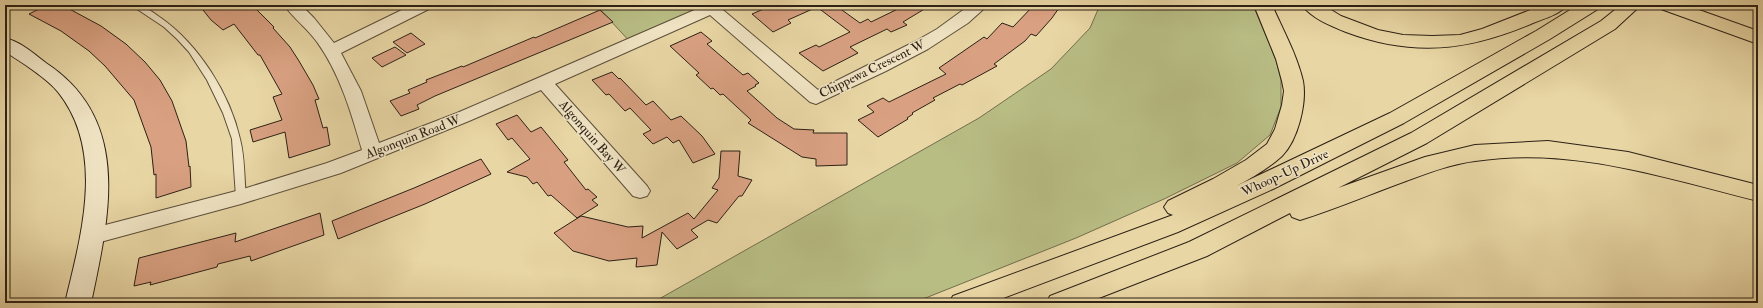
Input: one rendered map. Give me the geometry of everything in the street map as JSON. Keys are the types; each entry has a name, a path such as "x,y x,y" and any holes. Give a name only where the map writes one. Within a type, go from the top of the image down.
{"main road":[{"path":"970,300 1198,197 1233,179 1275,149 1291,114 1294,91 1288,68 1263,5"},
{"path":"1310,5 1334,20 1370,34 1410,42 1447,42 1480,35 1529,18 1558,5"},
{"name":"Whoop-Up Drive","path":"970,300 1082,257 1170,226 1272,180 1397,118 1543,35 1590,5"},
{"path":"1198,249 1419,138 1608,26 1632,5"},
{"path":"1668,5 1707,9 1758,24"},
{"path":"1707,9 1758,38"},
{"path":"1059,303 1198,249 1433,163 1474,153 1548,149 1583,153 1628,160 1758,194"}],"street":[{"path":"292,5 332,51 345,75 358,106 372,153"},
{"path":"332,51 425,5"},
{"name":"Chippewa Crescent W","path":"716,7 816,98 939,36 960,22 980,5"},
{"name":"Algonquin Road W","path":"93,236 241,197 334,168 427,132 545,83 716,7"},
{"path":"5,44 64,86 88,125 95,148 96,201 93,236 78,303"},
{"name":"Algonquin Bay W","path":"545,83 640,191"}],"lane":[{"path":"135,5 145,10 176,32 202,63 219,94 236,139 241,197"}],"green space":[{"path":"596,5 720,5 632,44"},
{"path":"1100,5 1253,5 1276,60 1281,80 1281,107 1270,135 1237,163 1164,199 1076,238 913,303 652,303 979,118 1051,69 1090,28"}],"building":[{"path":"47,5 62,5 101,26 126,44 145,62 160,80 172,101 186,141 189,167 190,166 191,187 156,198 156,174 154,175 151,147 134,100 105,66 89,51 61,31 29,14"},
{"path":"199,5 252,5 274,27 273,28 290,47 313,85 319,99 315,100 323,128 327,127 330,145 289,158 285,132 253,142 250,130 282,120 273,97 282,94 260,55 258,55 234,24 223,30 211,20"},
{"path":"773,5 779,5 783,8 790,5 835,5 860,23 868,19 871,22 906,5 931,5 903,22 907,25 891,32 887,29 850,47 858,53 823,71 799,53 816,45 819,47 850,32 817,7 788,20 791,23 773,32 752,14"},
{"path":"1034,5 1061,5 1036,36 1031,34 1025,41 994,64 997,66 962,85 960,84 933,98 935,100 912,113 913,114 907,118 908,119 878,137 858,120 874,112 867,106 883,98 889,102 946,74 939,68 984,37 987,39 1002,23 1013,27"},
{"path":"600,10 613,22 435,96 417,105 419,109 401,116 390,101 410,93 408,90 427,82 426,80 462,66 463,67"},
{"path":"701,32 712,41 707,44 743,75 748,73 759,83 747,91 777,118 794,129 814,130 813,133 847,133 847,165 816,166 816,159 802,157 748,123 751,120 723,94 720,95 713,88 711,89 696,75 699,73 670,46"},
{"path":"411,33 425,44 407,53 393,42"},
{"path":"395,47 406,55 382,67 372,58"},
{"path":"612,72 619,79 620,78 646,105 653,101 671,120 681,116 702,136 715,154 693,163 679,140 673,143 667,137 653,144 643,134 651,130 630,108 625,111 609,94 606,95 592,80"},
{"path":"517,115 531,132 541,127 568,160 564,162 586,190 588,189 597,197 592,200 598,205 577,218 551,195 548,196 537,182 533,184 527,177 507,172 530,159 512,138 508,140 496,124"},
{"path":"721,151 740,151 738,176 752,180 742,196 739,196 717,223 708,220 691,230 698,237 677,249 662,232 657,265 636,267 637,258 609,261 573,251 554,233 581,216 628,227 643,226 642,238 688,213 694,219 718,190 712,188 719,178"},
{"path":"481,159 491,174 425,204 338,239 332,221"},
{"path":"320,213 324,235 251,261 250,256 218,264 217,267 150,285 151,282 134,286 139,258 236,233 235,242"}]}
